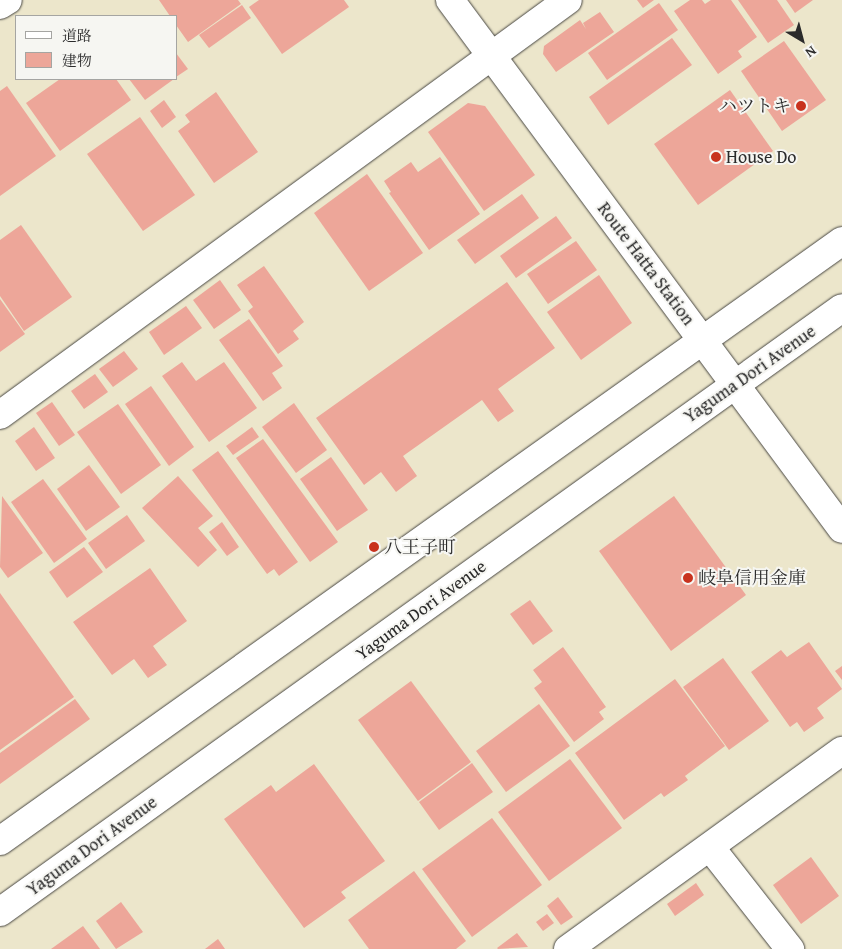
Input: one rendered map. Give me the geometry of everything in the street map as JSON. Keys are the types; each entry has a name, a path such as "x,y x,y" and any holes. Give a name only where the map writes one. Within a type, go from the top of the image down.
{"main road":[{"path":"0,5 8,0"},
{"name":"Route Hatta Station","path":"450,0 842,529"},
{"path":"0,415 568,0"},
{"path":"0,841 842,241"},
{"name":"Yaguma Dori Avenue","path":"0,912 842,308"},
{"path":"568,949 842,751"},
{"path":"710,847 790,949"}],"building":[{"path":"159,0 238,0 241,4 188,42 178,28 178,15 169,15"},
{"path":"259,0 344,0 349,7 282,54 249,7"},
{"path":"637,0 654,0 643,8"},
{"path":"690,0 702,0 705,4 711,0 731,0 757,37 738,51 742,57 718,74 674,11"},
{"path":"738,0 777,0 794,25 768,43"},
{"path":"786,0 813,0 795,13"},
{"path":"659,3 678,30 607,80 588,53"},
{"path":"242,5 251,18 209,48 199,35"},
{"path":"600,12 614,32 556,72 543,54 544,46 580,20 586,29 583,23"},
{"path":"672,38 692,65 608,125 589,97"},
{"path":"784,41 826,100 782,131 741,71"},
{"path":"178,56 188,69 178,76"},
{"path":"59,80 117,80 131,100 60,151 26,103"},
{"path":"130,80 173,80 145,100"},
{"path":"7,86 56,156 0,196 0,91"},
{"path":"730,90 773,151 698,205 654,144"},
{"path":"216,92 258,152 214,183 178,131 190,122 185,115"},
{"path":"164,100 176,117 162,128 150,111"},
{"path":"468,103 485,106 535,175 484,211 428,132"},
{"path":"140,117 195,195 143,231 87,154"},
{"path":"440,157 480,214 429,250 389,193 391,192 384,181 411,162 418,172"},
{"path":"367,174 423,253 369,291 314,213"},
{"path":"522,194 539,218 475,264 457,240"},
{"path":"556,216 572,238 516,278 500,256"},
{"path":"21,225 72,297 24,331 0,296 0,240"},
{"path":"576,241 597,270 548,304 527,274"},
{"path":"264,266 304,322 293,331 299,339 278,354 248,311 253,307 237,285"},
{"path":"599,275 632,323 581,360 547,312"},
{"path":"220,280 241,310 214,329 193,300"},
{"path":"507,282 555,348 498,389 514,411 498,422 482,400 403,456 417,476 396,492 381,472 364,485 316,418"},
{"path":"0,299 25,334 0,352"},
{"path":"186,306 202,328 164,355 149,332"},
{"path":"249,319 283,366 272,373 282,388 263,401 219,340"},
{"path":"124,351 138,369 113,387 99,369"},
{"path":"182,362 196,381 224,362 257,408 209,442 162,376"},
{"path":"95,374 108,392 84,409 71,391"},
{"path":"151,386 194,447 169,466 125,404"},
{"path":"52,402 75,435 59,446 36,413"},
{"path":"294,403 327,450 296,473 262,427"},
{"path":"118,404 161,465 121,494 77,432"},
{"path":"34,427 55,458 36,471 15,441"},
{"path":"252,427 259,437 233,455 226,446"},
{"path":"263,439 338,542 310,562 236,458"},
{"path":"218,451 298,562 279,576 274,569 267,574 192,470"},
{"path":"331,457 368,510 337,531 300,479"},
{"path":"89,465 120,507 86,531 57,489"},
{"path":"178,476 213,516 198,528 217,550 198,567 142,508"},
{"path":"43,479 87,539 54,563 11,502"},
{"path":"2,496 43,553 8,578 0,567"},
{"path":"674,496 746,595 671,651 599,551"},
{"path":"127,515 145,541 106,569 88,543"},
{"path":"222,522 239,547 227,556 209,532"},
{"path":"84,547 103,572 67,598 49,572"},
{"path":"150,568 187,621 153,646 167,665 148,678 134,659 112,675 73,622"},
{"path":"0,593 74,697 0,750"},
{"path":"530,600 553,631 533,645 510,614"},
{"path":"809,642 842,689 817,708 824,718 804,732 797,722 790,727 751,672 781,650 787,657"},
{"path":"563,647 606,707 599,712 604,719 574,742 534,688 542,682 533,670"},
{"path":"723,658 769,721 729,750 683,687"},
{"path":"842,666 842,680 835,671"},
{"path":"675,679 725,746 685,776 688,780 664,797 661,793 624,820 575,753"},
{"path":"411,681 471,762 418,801 358,720"},
{"path":"75,699 90,719 0,784 0,753"},
{"path":"539,704 570,746 506,792 476,751"},
{"path":"570,759 622,828 549,881 498,812"},
{"path":"472,763 493,792 439,830 419,802"},
{"path":"314,764 385,861 341,892 346,898 304,928 224,819 271,785 276,792"},
{"path":"492,818 542,885 472,937 422,869"},
{"path":"811,857 839,896 801,924 773,885"},
{"path":"414,871 466,941 456,949 369,949 348,920"},
{"path":"696,883 704,895 675,916 667,904"},
{"path":"558,897 573,917 561,925 547,906"},
{"path":"121,902 143,932 116,949 96,921"},
{"path":"547,914 554,923 543,931 536,922"},
{"path":"83,926 100,949 51,949"},
{"path":"517,933 528,947 497,948"},
{"path":"218,939 225,949 205,949"}],"place":[{"name":"ハツトキ","path":"801,106"},
{"name":"House Do","path":"716,157"},
{"name":"八王子町","path":"374,547"},
{"name":"岐阜信用金庫","path":"688,578"}]}
